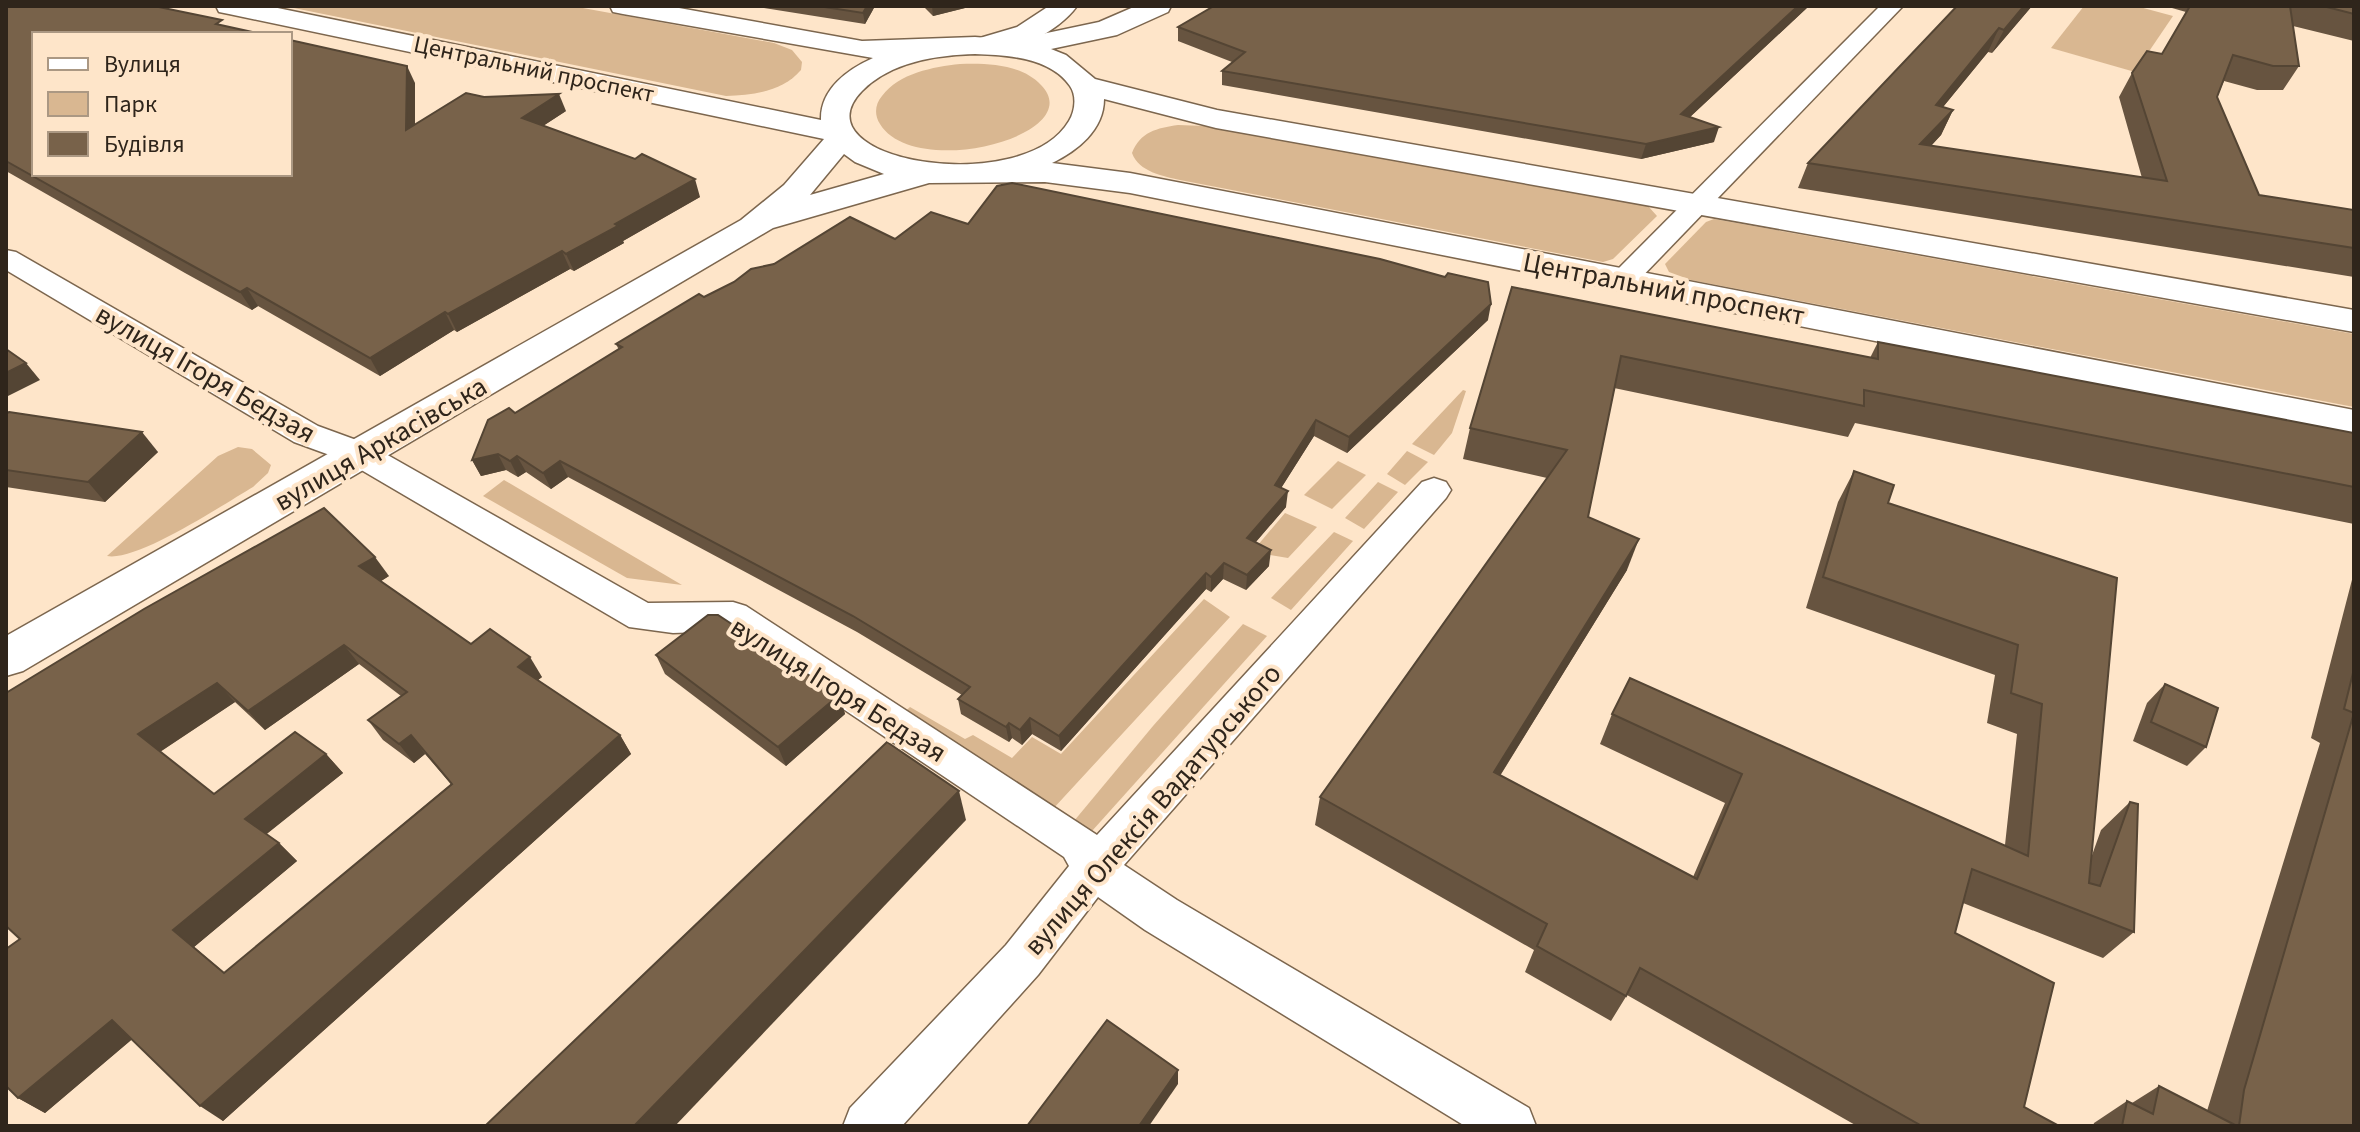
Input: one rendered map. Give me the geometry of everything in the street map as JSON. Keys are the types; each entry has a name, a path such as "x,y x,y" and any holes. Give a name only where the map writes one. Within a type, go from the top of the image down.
{"main road":[{"name":"Центральний проспект","path":"229,6 841,135"},
{"path":"623,6 862,49 996,47 1077,37 1146,12"},
{"path":"996,47 1031,31 1064,6"},
{"path":"1083,83 1103,48 1146,12"},
{"path":"996,47 1053,60 1083,83 1216,119 2354,321"},
{"path":"938,48 886,63 849,87 838,102 835,118 841,135 855,150 875,161 901,169 930,173 973,172 1023,162 1062,144 1085,120 1089,96 1083,83"},
{"name":"вулиця Аркасівська","path":"6,658 753,227 796,192 841,135"},
{"name":"Центральний проспект","path":"973,172 1084,175 2354,423"},
{"name":"вулиця Аркасівська","path":"753,227 856,191 930,173"}],"street":[{"path":"1623,280 1892,6"},
{"name":"вулиця Ігоря Бедзая","path":"6,258 306,434 358,453 642,617 733,616 1079,844 1093,869 1161,915 1511,1126"},
{"name":"вулиця Олексія Вадатурського","path":"868,1126 1022,960 1093,869 1434,490"}],"green space":[{"path":"284,6 572,6 774,43 792,50 802,62 801,70 776,88 726,96"},
{"path":"2084,6 2136,6 2173,16 2135,72 2051,48"},
{"path":"960,64 1003,66 1033,78 1041,85 1050,103 1041,120 1021,134 992,145 959,150 927,149 899,141 880,124 876,113 878,102 889,88 928,69"},
{"path":"1178,125 1205,126 1648,206 1657,216 1613,259 1603,262 1180,180 1140,165 1132,153 1140,140 1156,130"},
{"path":"1714,219 2354,334 2354,407 1691,280 1669,272 1665,264 1706,222"},
{"path":"1463,390 1466,391 1452,433 1434,455 1412,444"},
{"path":"238,447 252,449 271,465 268,473 253,487 159,541 121,555 107,556 218,456"},
{"path":"1407,451 1428,462 1405,485 1387,474"},
{"path":"1338,461 1366,475 1332,509 1304,495"},
{"path":"504,480 682,585 627,578 483,496"},
{"path":"1378,482 1398,492 1364,529 1345,518"},
{"path":"1285,513 1317,527 1288,558 1252,552"},
{"path":"1334,532 1353,541 1291,610 1271,598"},
{"path":"1204,599 1230,617 1052,810 898,718 910,707 965,739 973,735 1012,758 1032,737 1061,754"},
{"path":"1243,624 1267,636 1092,831 1074,821 1153,726"}],"building":[{"path":"6,6 154,6 222,20 216,24 252,32 32,32 32,176 6,161"},
{"path":"818,6 867,6 863,13"},
{"path":"1214,6 1798,6 1681,114 1719,127 1646,144 1222,71 1245,52 1178,27"},
{"path":"1957,6 2024,6 2004,30 1999,28 1936,105 1953,110 1920,144 2167,181 2132,73 2147,51 2162,54 2190,6 2290,6 2299,66 2273,66 2233,55 2217,97 2259,195 2354,210 2354,248 1808,163"},
{"path":"2323,6 2354,6 2354,14"},
{"path":"292,40 407,66 406,130 466,93 484,97 559,94 522,118 635,159 642,154 695,179 566,254 562,251 448,314 445,312 370,358 247,288 240,292 33,176 292,176"},
{"path":"1012,183 1380,259 1445,277 1448,273 1488,282 1491,304 1349,437 1316,420 1275,485 1288,491 1247,538 1271,550 1247,575 1224,563 1211,577 1206,573 1059,736 1030,718 1020,730 1009,723 1006,727 958,699 970,687 853,616 560,461 543,473 517,456 510,461 498,454 472,460 488,420 509,408 515,413 622,347 616,344 699,294 704,297 734,282 751,269 774,264 850,217 895,239 931,212 968,224 997,186"},
{"path":"1512,287 1878,359 1878,342 2354,433 2354,487 1864,390 1864,406 1621,356 1588,517 1639,539 1494,772 1697,879 1742,774 1612,714 1630,678 2028,856 2042,704 2011,693 2018,645 1823,577 1854,471 1894,485 1888,503 2117,578 2089,883 2100,886 2130,802 2138,804 2134,932 1972,869 1955,933 2054,983 2024,1107 2059,1126 1922,1126 1640,968 1626,996 1537,946 1547,924 1320,797 1567,450 1470,428"},
{"path":"6,349 26,363 6,373"},
{"path":"6,414 142,432 88,482 6,470"},
{"path":"324,508 375,557 359,566 471,644 490,629 530,657 518,667 620,735 200,1106 112,1020 18,1098 6,1086 6,949 20,939 6,926 6,693 144,609","holes":["344,645 407,692 368,720 399,744 411,735 452,784 224,973 173,930 279,843 245,819 326,754 295,732 214,794 138,734 217,683 248,711"]},
{"path":"708,615 718,615 839,695 778,747 656,655"},
{"path":"2354,669 2354,713 2344,709"},
{"path":"2165,684 2218,708 2206,747 2151,722"},
{"path":"2354,713 2354,1126 2239,1126 2244,1090"},
{"path":"887,742 959,791 634,1126 485,1126"},
{"path":"1107,1020 1178,1070 1139,1126 1027,1126"},
{"path":"2159,1086 2237,1126 2122,1126 2127,1101 2153,1114"}]}
